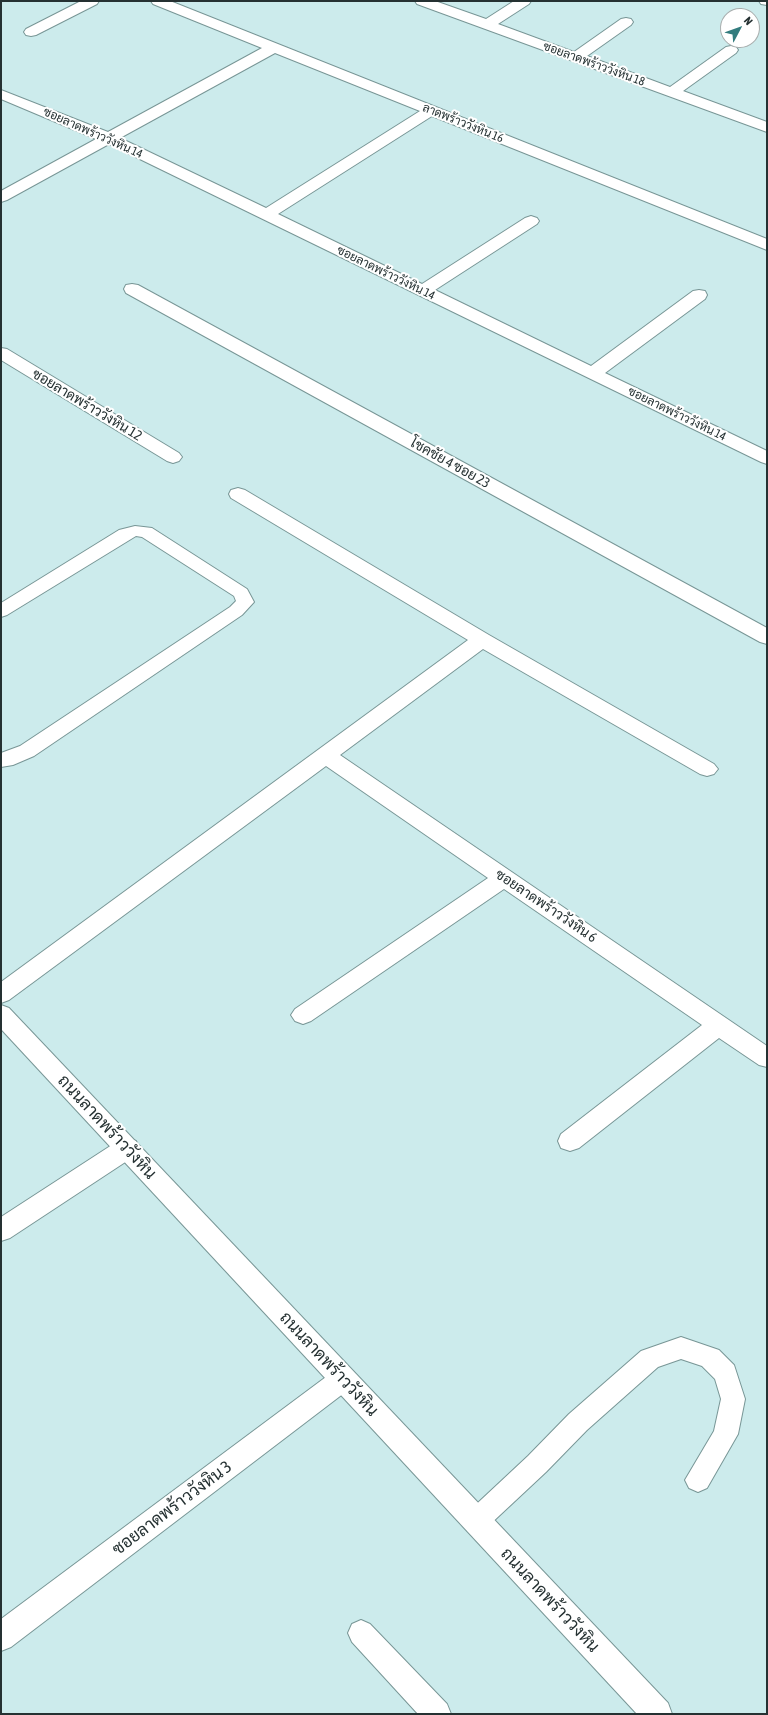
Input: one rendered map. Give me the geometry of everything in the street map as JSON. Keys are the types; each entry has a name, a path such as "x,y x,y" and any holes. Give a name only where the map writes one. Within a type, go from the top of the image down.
{"street":[{"path":"31,32 92,1"},
{"name":"ลาดพร้าววังหิน 16","path":"158,1 767,245"},
{"name":"ซอยลาดพร้าววังหิน 18","path":"422,1 767,127"},
{"path":"487,25 524,1"},
{"path":"576,57 626,22"},
{"path":"1,197 275,47"},
{"path":"672,92 731,50"},
{"name":"ซอยลาดพร้าววังหิน 14","path":"1,94 108,138 593,373 764,452"},
{"path":"266,215 432,110"},
{"path":"423,291 531,221"},
{"name":"โชคชัย 4 ซอย 23","path":"132,289 767,637"},
{"path":"593,373 700,295"},
{"name":"ซอยลาดพร้าววังหิน 12","path":"1,353 173,457"},
{"path":"238,494 482,640 707,769"},
{"path":"1,994 482,640"},
{"name":"ซอยลาดพร้าววังหิน 6","path":"325,755 767,1058"},
{"path":"303,1015 504,878"},
{"name":"ถนนลาดพร้าววังหิน","path":"1,1014 657,1714"},
{"path":"570,1141 720,1025"},
{"path":"1,1230 127,1148"},
{"name":"ซอยลาดพร้าววังหิน 3","path":"1,1637 343,1379"}],"lane":[{"path":"1,611 125,534 135,531 146,532 234,588 241,593 245,602 236,611 27,751 6,760 1,760"},
{"path":"476,1521 538,1464 578,1422 650,1358 681,1348 710,1358 725,1372 733,1399 726,1434 698,1480"},
{"path":"361,1633 437,1714"}]}
